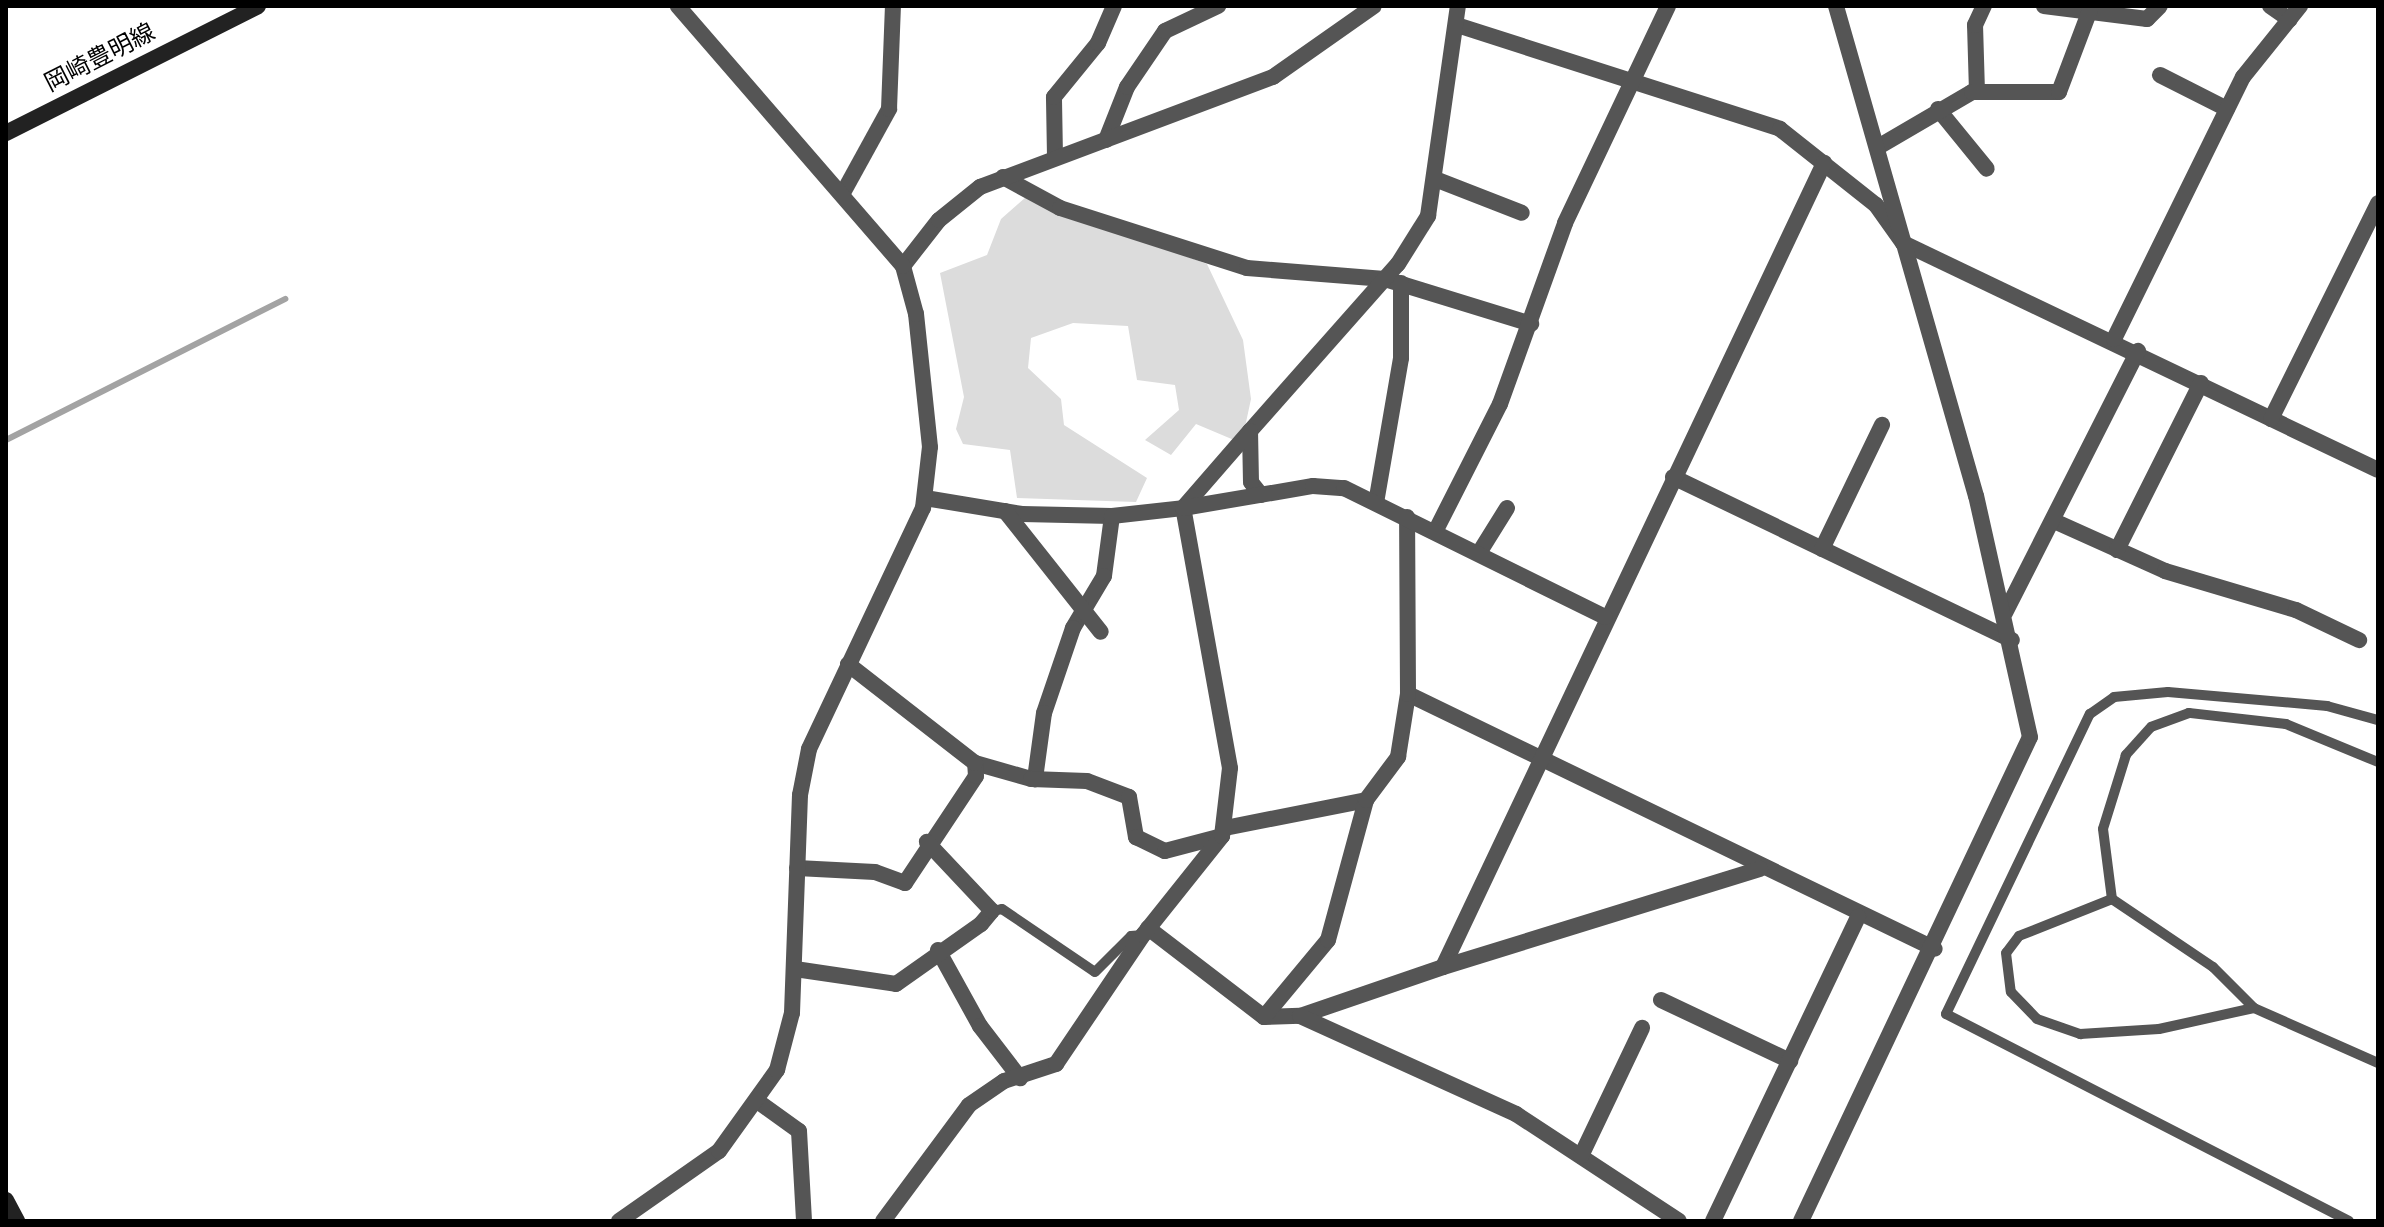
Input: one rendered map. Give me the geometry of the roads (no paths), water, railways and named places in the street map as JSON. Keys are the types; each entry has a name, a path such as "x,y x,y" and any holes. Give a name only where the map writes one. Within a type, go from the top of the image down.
{"main road":[{"name":"岡崎豊明線","path":"6,133 258,6"},
{"path":"6,1200 17,1221"}],"street":[{"path":"619,1221 719,1151 760,1103 787,1042 795,969 797,868 809,749 925,498 929,417 903,266 844,191 678,6"},
{"path":"844,191 889,109 893,6"},
{"path":"1055,157 1054,97 1098,43 1114,6"},
{"path":"1106,140 1127,87 1165,31 1218,6"},
{"path":"903,266 960,199 1003,177 1273,77 1374,6"},
{"path":"1183,508 1250,431 1393,281 1428,216 1460,26 1458,6"},
{"path":"1436,530 1531,324 1565,223 1668,6"},
{"path":"1977,92 1975,25 1984,6"},
{"path":"2044,6 2147,19 2160,6"},
{"path":"2270,6 2290,20"},
{"path":"2114,339 2243,77 2300,6"},
{"path":"1801,1221 1935,949 2030,737 2005,613 1841,10"},
{"path":"1878,147 1938,109 1977,92 2059,92 2090,10"},
{"path":"1460,26 1780,129 1876,205 1903,243 2114,339 2378,470"},
{"path":"2160,75 2227,109"},
{"path":"1938,109 1987,169"},
{"path":"1443,967 1537,758 1824,163"},
{"path":"1003,177 1060,208 1247,268 1393,281 1531,324"},
{"path":"1435,179 1522,213"},
{"path":"2271,419 2378,203"},
{"path":"1376,503 1401,358 1393,281"},
{"path":"2005,613 2138,351"},
{"path":"2117,550 2201,383"},
{"path":"1822,549 1882,425"},
{"path":"1250,431 1251,482 1261,495"},
{"path":"1673,477 2012,640"},
{"path":"925,498 1005,511 1112,516 1261,495 1344,488 1436,530 1605,617"},
{"path":"883,1221 950,1124 1004,1081 1056,1064 1146,932 1223,832 1230,768 1183,508"},
{"path":"1479,553 1507,508"},
{"path":"1005,511 1101,632"},
{"path":"1035,779 1044,713 1081,610 1104,576 1112,516"},
{"path":"1264,1017 1328,940 1366,800 1398,757 1408,694 1407,517"},
{"path":"2054,521 2117,550 2296,610 2359,640"},
{"path":"848,664 975,763 1035,779 1087,781 1129,797 1136,837 1165,851 1223,832 1366,800"},
{"path":"1408,694 1858,917 1935,949"},
{"path":"797,868 875,872 905,883 927,842 972,785 975,763"},
{"path":"795,969 888,985 992,911 927,842"},
{"path":"1146,932 1264,1017 1300,1016 1443,967 1760,869"},
{"path":"1713,1221 1858,917"},
{"path":"938,950 980,1026 1020,1078"},
{"path":"1661,1000 1790,1061"},
{"path":"1300,1016 1516,1114 1679,1221"},
{"path":"1581,1156 1642,1028"},
{"path":"760,1103 799,1131 804,1221"}],"lane":[{"path":"2349,1221 1946,1014 2090,714 2102,705 2114,697 2168,692 2327,706 2378,720"},
{"path":"2378,762 2244,715 2189,713 2151,727 2126,755 2111,792 2103,829 2112,899 2213,967 2254,1008 2378,1063"},
{"path":"2112,899 2019,936 2006,953 2011,992 2037,1019 2080,1034 2159,1029 2254,1008"},
{"path":"992,911 1002,909 1095,972 1131,936 1146,932"}],"waterway":[{"path":"6,440 285,299"}]}
